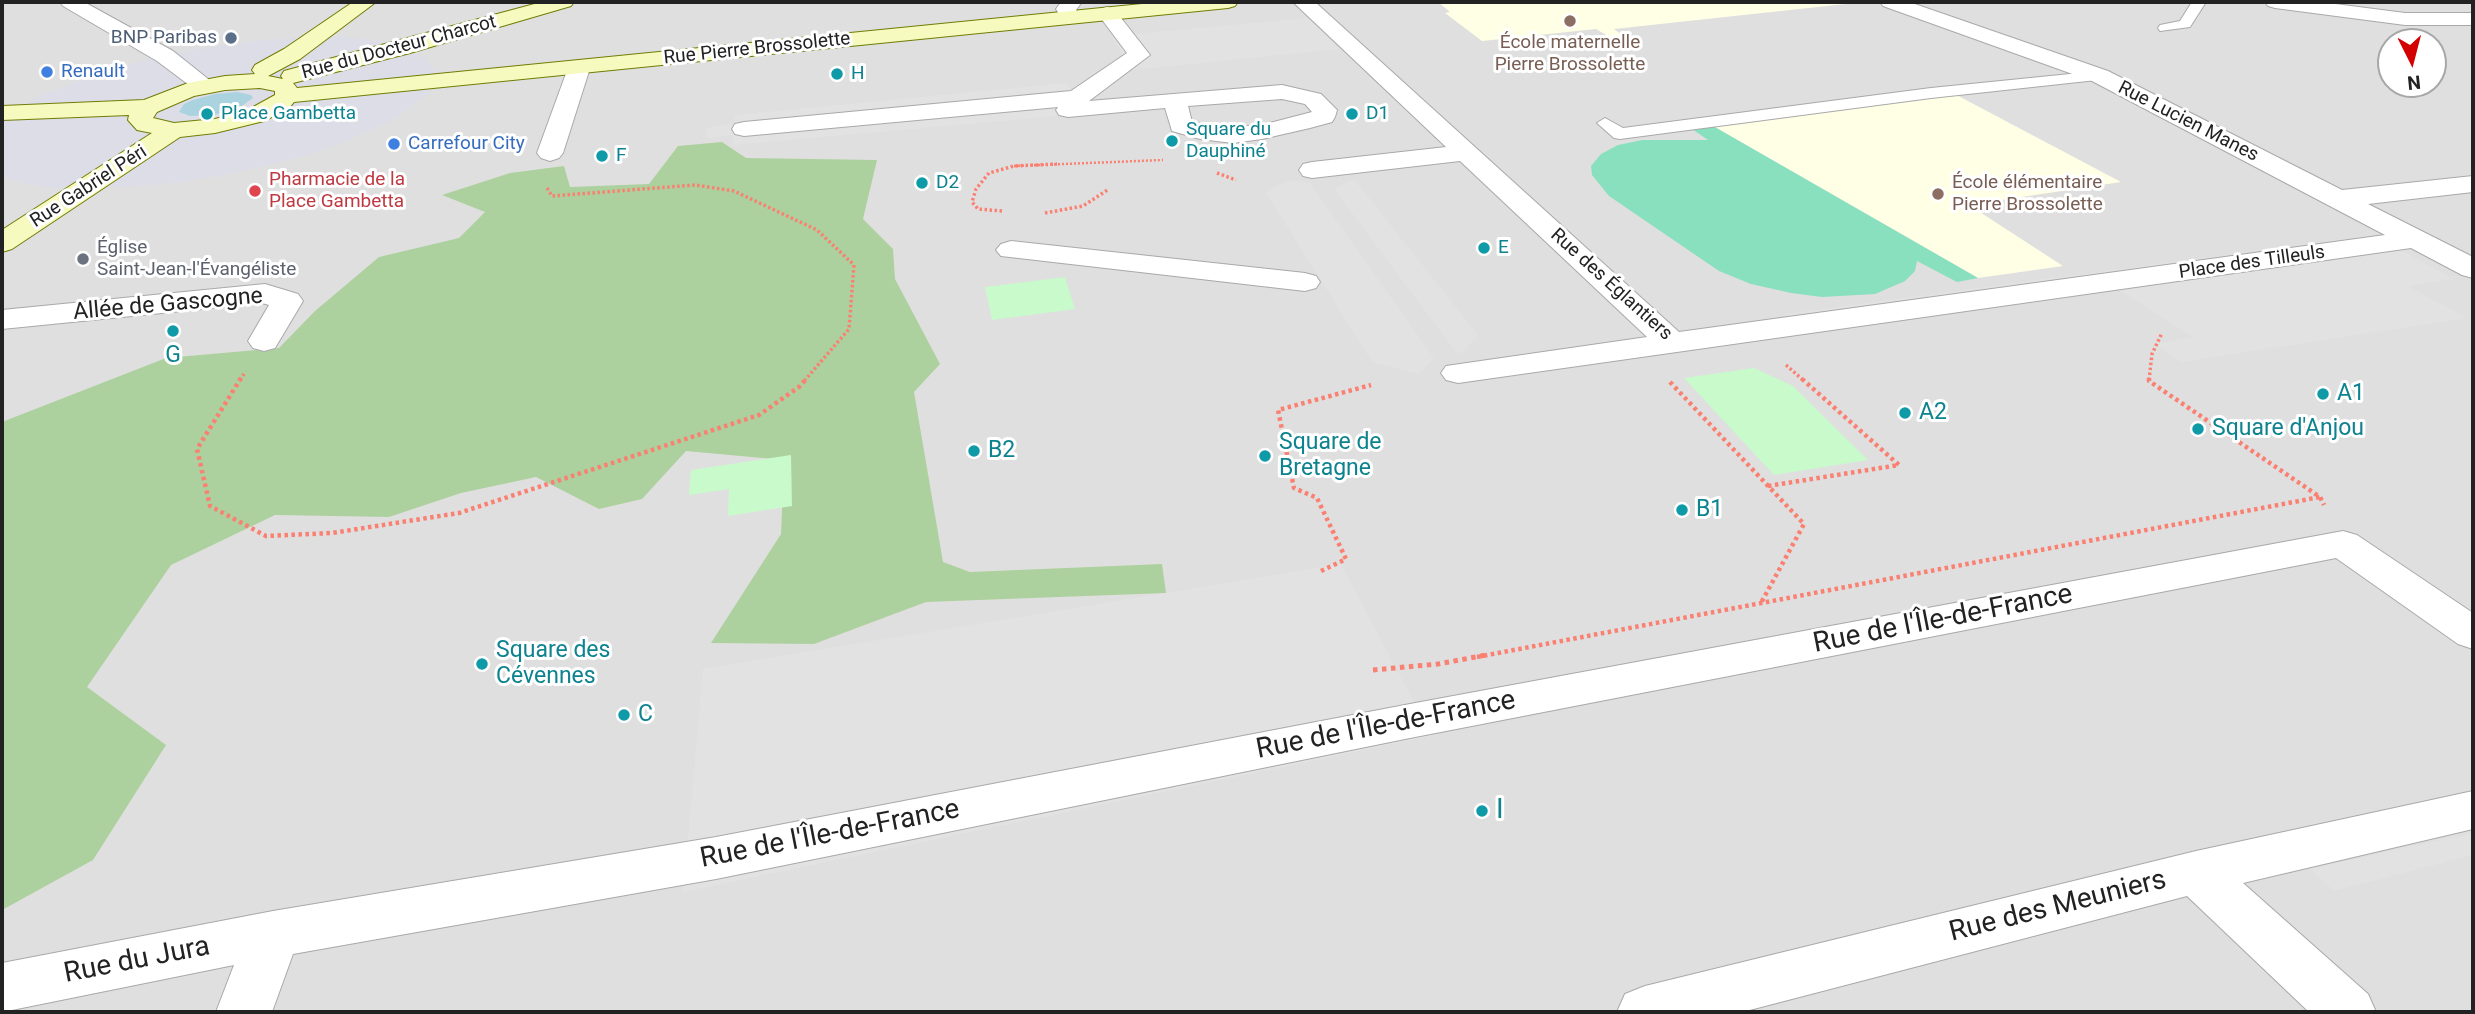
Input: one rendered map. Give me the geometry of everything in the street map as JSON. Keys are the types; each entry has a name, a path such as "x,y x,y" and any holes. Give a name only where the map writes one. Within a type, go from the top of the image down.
{"street":[{"path":"69,2 165,56 205,86"},
{"path":"243,81 292,54 366,2"},
{"name":"Rue du Docteur Charcot","path":"280,90 325,66 402,48 564,2"},
{"name":"Rue Pierre Brossolette","path":"280,90 579,68 1071,9 1107,13 1228,2"},
{"name":"Rue des Églantiers","path":"1303,2 1672,343 2087,286"},
{"name":"Rue Lucien Manes","path":"1890,2 2100,76 2473,269"},
{"path":"2275,2 2405,19 2473,19"},
{"path":"1107,13 1139,55 1077,98 1068,110 1248,93 1282,92 1313,99 1325,110 1323,117 1262,132 1233,135 1200,132 1181,126 1175,100"},
{"path":"550,153 579,68"},
{"path":"243,81 280,90 270,110 215,126 174,130 146,125 141,120 141,114 148,107 172,95 205,86 243,81"},
{"path":"744,129 1077,98"},
{"path":"2,113 148,107"},
{"name":"Rue Gabriel Péri","path":"2,243 174,130"},
{"path":"1312,170 1465,153"},
{"path":"2339,199 2473,184"},
{"name":"Place des Tilleuls","path":"2087,286 2417,239"},
{"path":"1011,250 1305,282"},
{"name":"Allée de Gascogne","path":"2,320 265,293 287,301 264,341"},
{"path":"1458,373 1672,343"},
{"path":"2343,544 2473,634"},
{"name":"Rue de l'Île-de-France","path":"273,934 716,858 1382,727 2343,544"},
{"name":"Rue des Meuniers","path":"1645,1012 2196,872 2473,810"},
{"path":"2196,872 2348,1012"},
{"path":"244,1012 273,934"},
{"name":"Rue du Jura","path":"2,988 273,934"}],"lane":[{"path":"2165,28 2185,24 2199,2"},
{"path":"1605,123 1620,134 1931,93 2100,76"}],"path":[{"path":"1004,212 978,209 972,202 976,189 989,173 1014,166 1162,160 1181,151 1185,135 1181,126"},
{"path":"264,341 197,449 210,506 266,536 332,533 459,513 759,415 799,387 849,328 854,265 817,230 734,191 695,185 552,196 546,185 550,153"},
{"path":"1044,214 1083,206 1109,189"},
{"path":"1749,332 1899,465 1768,486"},
{"path":"2162,332 2152,354 2149,381 2320,497 2343,544"},
{"path":"1638,348 1804,524 1761,603"},
{"path":"1321,570 1346,559 1317,498 1294,488 1278,410 1371,384"},
{"path":"1373,670 1438,664 2320,497"}],"shaded area":[{"path":"2,2 2473,2 2473,1012 2,1012"},
{"name":"École maternelle Pierre Brossolette","path":"1438,2 1864,2 1614,29 1626,38 1613,39 1596,29 1482,41 1445,13 1450,12"},
{"path":"1309,18 1339,49 1132,70 1111,36"},
{"name":"Place Gambetta","path":"340,36 395,43 425,58 436,72 427,94 393,120 340,144 302,157 225,175 174,183 106,188 53,188 16,182 2,175 2,121 36,98 138,62 196,49 263,40"},
{"path":"1067,83 1077,98 1058,116 732,145 733,135 706,138 706,128 734,123 735,115"},
{"name":"École élémentaire Pierre Brossolette","path":"1949,91 2121,182 1969,205 2063,266 1978,278 1713,126"},
{"path":"1354,179 1478,335 1462,354 1454,350 1334,189"},
{"path":"1294,180 1310,183 1434,358 1419,374 1372,362 1266,193 1277,185"},
{"path":"2373,235 2454,279 2408,286 2467,318 2181,362 2155,344 2192,337 2101,278 1791,322 1785,314"},
{"path":"1341,564 1432,736 683,892 703,669"},
{"path":"2473,833 2473,855 2334,891 2310,869"}],"green space":[{"path":"1713,126 1978,278 1957,282 1917,261 1915,271 1905,281 1875,294 1822,297 1751,284 1719,271 1609,196 1592,175 1591,166 1601,154 1618,145 1642,140 1708,140 1692,129"},
{"path":"722,142 746,158 877,160 863,219 893,249 895,279 940,364 914,392 943,562 970,572 1162,564 1166,593 926,602 814,644 711,643 781,534 784,460 686,451 642,499 599,509 536,477 461,493 389,517 275,515 171,565 87,687 166,745 93,860 2,910 2,422 166,358 279,348 315,311 379,257 459,238 485,212 442,195 510,173 564,166 570,187 649,184 678,146"},
{"path":"1065,277 1075,309 992,320 985,287"},
{"path":"1754,368 1793,386 1868,460 1774,475 1684,378"},
{"path":"791,455 792,506 728,516 729,489 689,495 691,470"}],"water":[{"path":"237,92 251,95 253,98 236,110 213,115 190,116 179,112 184,104 193,100"}],"place":[{"name":"École maternelle Pierre Brossolette","path":"1570,21"},
{"name":"BNP Paribas","path":"231,38"},
{"name":"Renault","path":"47,72"},
{"name":"H","path":"837,74"},
{"name":"Place Gambetta","path":"207,114"},
{"name":"D1","path":"1352,114"},
{"name":"Square du Dauphiné","path":"1172,141"},
{"name":"Carrefour City","path":"394,144"},
{"name":"F","path":"602,156"},
{"name":"D2","path":"922,183"},
{"name":"Pharmacie de la Place Gambetta","path":"255,191"},
{"name":"École élémentaire Pierre Brossolette","path":"1938,194"},
{"name":"E","path":"1484,248"},
{"name":"Église Saint-Jean-l'Évangéliste","path":"83,259"},
{"name":"G","path":"173,331"},
{"name":"A1","path":"2323,394"},
{"name":"A2","path":"1905,413"},
{"name":"Square d'Anjou","path":"2198,429"},
{"name":"B2","path":"974,451"},
{"name":"Square de Bretagne","path":"1265,456"},
{"name":"B1","path":"1682,510"},
{"name":"Square des Cévennes","path":"482,664"},
{"name":"C","path":"624,715"},
{"name":"I","path":"1482,811"}]}
